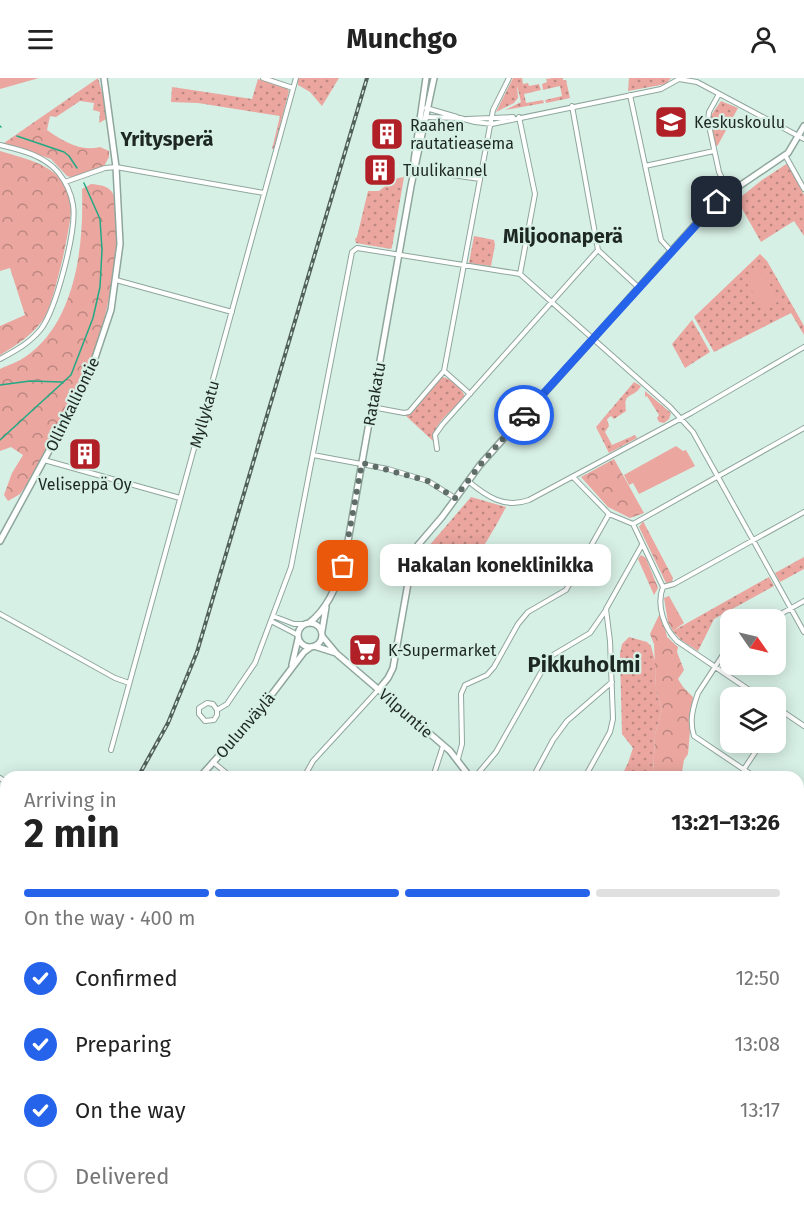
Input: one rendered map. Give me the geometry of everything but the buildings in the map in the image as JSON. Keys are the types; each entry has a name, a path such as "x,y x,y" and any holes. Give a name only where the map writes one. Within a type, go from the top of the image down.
{"street":[{"name":"Ollinkalliontie","path":"0,541 76,402 97,356 111,310 120,244 116,167 104,78"},
{"path":"262,78 293,88"},
{"name":"Myllykatu","path":"111,750 296,78"},
{"name":"Ratakatu","path":"307,624 318,616 329,598 345,558 411,186 426,78"},
{"name":"Ratakatu","path":"411,186 434,78"},
{"path":"372,407 409,412 444,371 491,121 496,103 509,78"},
{"path":"420,116 491,121 661,89 678,79 698,80 718,94 801,138"},
{"path":"718,94 708,117 719,172 729,193"},
{"path":"630,95 662,240 671,251"},
{"path":"572,106 598,250 638,287"},
{"path":"422,108 460,118"},
{"path":"517,117 536,194 520,274"},
{"path":"307,771 313,761 388,678 393,668 415,550 468,481 710,208 785,155 801,138 804,126"},
{"path":"0,145 43,159 53,167 65,182 73,206 73,223 52,311 35,336 0,358"},
{"path":"645,166 714,151"},
{"path":"785,155 804,189"},
{"path":"65,182 105,168 116,167 264,193"},
{"path":"424,171 480,179"},
{"path":"217,710 227,704 255,663 284,589 297,545 352,252 357,248 520,274 670,406 693,432 804,632"},
{"path":"437,449 435,438 438,430 598,250"},
{"path":"116,280 232,312"},
{"path":"468,481 490,498 514,504 530,500 680,419 804,347"},
{"path":"444,371 470,394"},
{"path":"633,524 804,428"},
{"path":"313,455 362,463 428,481 455,498"},
{"path":"44,460 180,498"},
{"path":"572,477 609,514 633,524 663,587 660,595 664,623 670,634 745,687"},
{"path":"663,587 674,584 804,512"},
{"path":"458,759 462,744 460,694 462,689 465,685 490,673 518,624 528,612 566,590 609,514"},
{"path":"480,771 496,752 548,660 590,633 642,544"},
{"name":"Ratakatu","path":"322,634 329,598"},
{"path":"786,611 804,601"},
{"path":"588,771 612,726 612,681 606,609"},
{"path":"0,614 115,678 129,683"},
{"path":"272,619 294,624 316,624 322,634 318,643 313,646 304,645 299,636 272,619"},
{"path":"299,636 300,628 307,624"},
{"name":"Vilpuntie","path":"322,634 338,654 458,759 466,771"},
{"name":"Oulunväylä","path":"289,672 299,636"},
{"name":"Vilpuntie","path":"313,646 338,654"},
{"name":"Oulunväylä","path":"205,771 263,706 304,652 313,646"},
{"path":"720,659 695,701 692,728 694,736 747,771"},
{"path":"536,771 553,740 567,721 612,681"},
{"path":"207,703 213,704 217,710 216,717 211,721 205,721 199,714 199,708 207,703"},
{"path":"786,714 804,726"},
{"path":"436,771 443,746"},
{"path":"744,769 755,753"},
{"path":"213,762 224,771"}],"green space":[{"path":"0,78 39,78 0,89"},
{"path":"98,78 105,103 106,119 99,123 100,112 93,110 94,103 80,101 56,117 50,116 47,130 30,134 30,125"},
{"path":"298,78 339,78 322,106 310,92 298,85"},
{"path":"513,78 522,78 523,84 528,83 529,86 539,84 541,90 524,94 526,103 543,100 544,103 505,110 521,102 517,85 518,98 514,103 496,112"},
{"path":"629,78 671,78 666,84 628,91"},
{"path":"258,79 287,88 289,91 274,149 272,149 280,116 198,103 171,102 172,87 252,99"},
{"path":"546,79 566,80 570,98 546,103 545,100 562,96 560,86 543,90 542,84 547,82"},
{"path":"721,101 738,108 718,145 714,147 710,117"},
{"path":"30,125 30,133 47,130 79,147 100,147 109,151 109,157 103,168 74,178 67,176 51,159 4,143"},
{"path":"0,151 35,162 52,171 64,184 70,198 71,215 62,262 45,317 30,334 0,355 0,326 25,315 10,268 0,271"},
{"path":"788,163 804,195 804,236 794,221 761,242 737,200"},
{"path":"404,177 391,249 356,243 355,239 368,191 379,191 394,179"},
{"path":"91,184 108,188 117,206 116,252 101,334 90,371 69,414 28,483 20,494 8,501 4,495 12,473 23,455 11,447 0,451 0,369 22,359 42,342 56,324 66,304 78,258 82,189"},
{"path":"474,236 494,240 491,266 469,263"},
{"path":"760,254 767,261 804,326 804,335 791,313 714,352 694,317"},
{"path":"757,262 779,301 766,311 745,281"},
{"path":"692,320 710,352 685,368 672,344"},
{"path":"442,377 456,384 465,397 440,423 433,435 433,441 405,415 410,414"},
{"path":"634,382 641,386 627,398 626,411 614,419 611,416 607,419 609,426 605,432 612,445 635,435 637,438 609,453 596,427"},
{"path":"645,391 671,413 669,419 664,423 659,422 657,418 659,415 647,396 645,397"},
{"path":"676,446 683,451 686,450 695,466 639,494 633,483 629,485 624,475"},
{"path":"614,459 644,513 630,518 608,507 581,477"},
{"path":"471,497 506,507 483,547 467,568 451,578 418,573 422,554"},
{"path":"643,521 673,578 672,582 666,583 639,527"},
{"path":"641,555 646,558 658,588 654,595 638,559"},
{"path":"804,557 804,569 780,582 775,573"},
{"path":"769,577 774,586 732,609 720,609 720,616 714,619 698,651 681,640 673,631"},
{"path":"669,596 684,623 673,631 668,622 664,598"},
{"path":"661,611 667,637 678,647 677,652 684,670 678,679 693,697 688,754 682,771 653,771 655,734 662,710 656,690 654,644 650,634"},
{"path":"629,637 647,642 651,646 655,661 656,690 662,710 655,734 653,771 624,771 633,748 622,734 620,654 622,644"}],"waterway":[{"path":"17,136 64,152 77,168"},
{"path":"0,440 71,375 93,318 100,287 102,250 100,219 84,183"},
{"path":"0,385 30,381 62,382"}],"railway":[{"path":"141,771 168,723 197,652 367,78"}],"way so far":[{"path":"343,566 362,463 434,483 455,498 480,465 524,415"}],"place":[{"name":"Keskuskoulu","path":"671,122"},
{"name":"Raahen rautatieasema","path":"387,134"},
{"name":"Tuulikannel","path":"380,170"},
{"name":"Veliseppä Oy","path":"85,454"},
{"name":"Hakalan koneklinikka","path":"343,566"},
{"name":"K-Supermarket","path":"365,650"}],"district":[{"name":"Yritysperä","path":"167,139"},
{"name":"Miljoonaperä","path":"563,236"},
{"name":"Pikkuholmi","path":"584,664"}],"route":[{"path":"524,415 717,202"}]}
